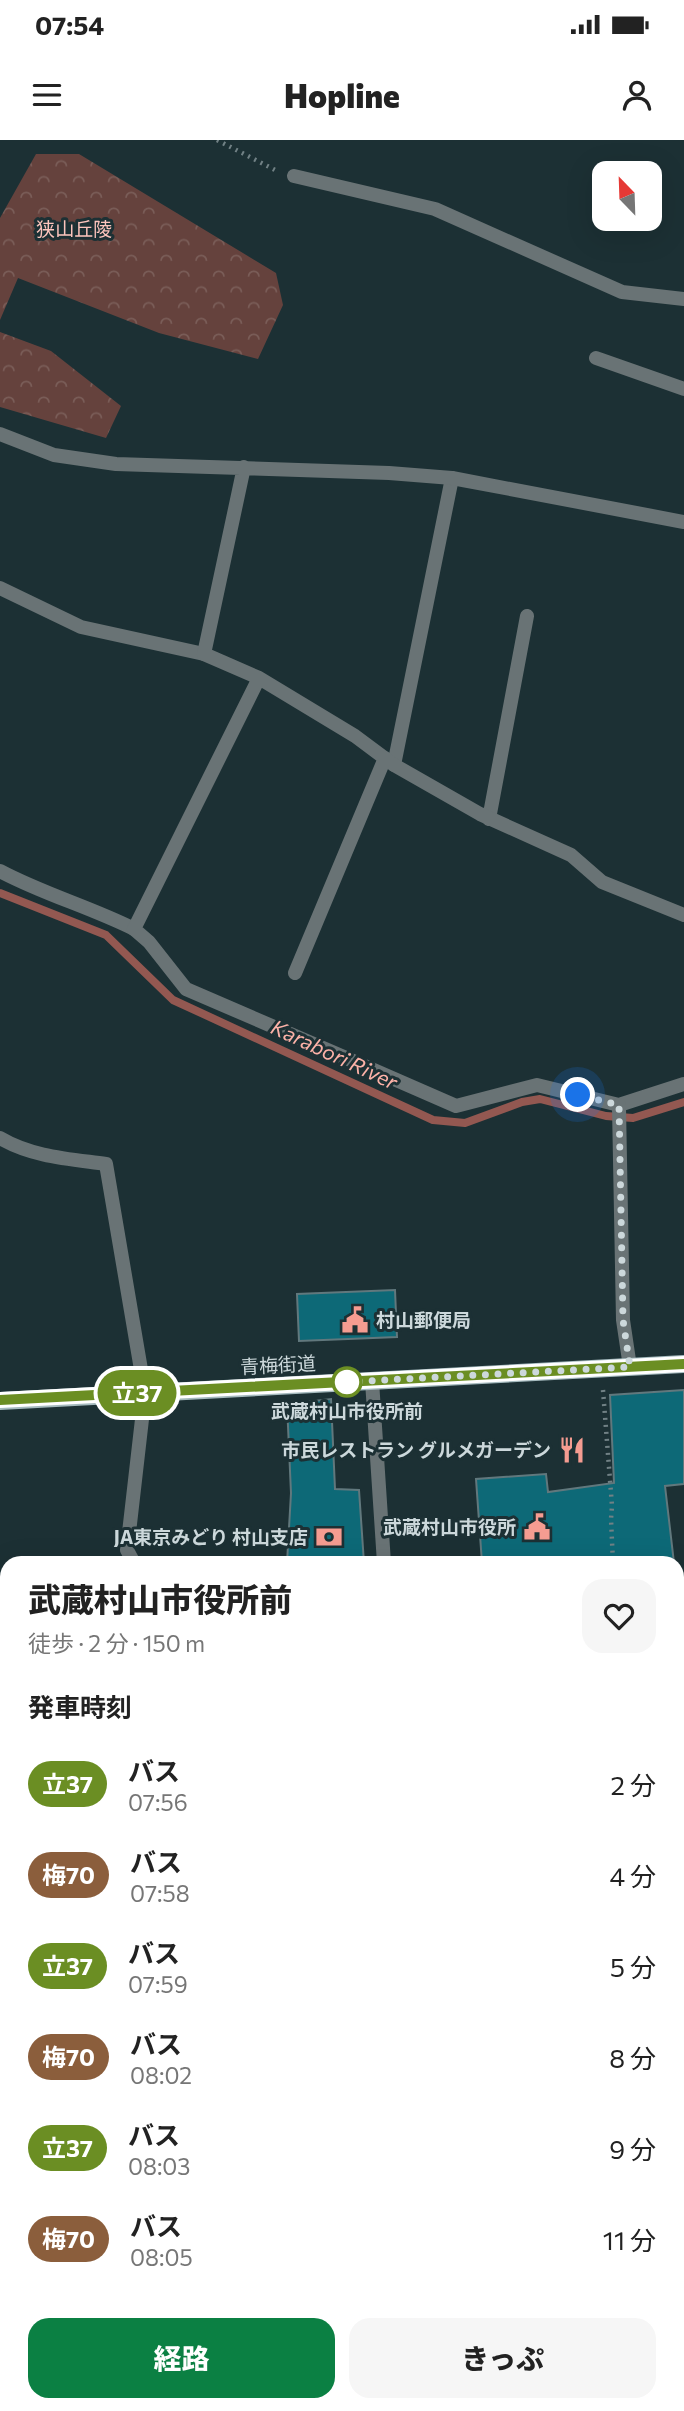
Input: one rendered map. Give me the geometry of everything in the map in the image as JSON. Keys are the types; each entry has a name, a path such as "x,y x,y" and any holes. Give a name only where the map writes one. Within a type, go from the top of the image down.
{"main road":[{"name":"青梅街道","path":"0,1401 684,1364"}],"street":[{"path":"294,176 435,209 622,292 684,299"},
{"path":"596,358 684,389"},
{"path":"0,434 54,455 116,464 244,467 452,478 684,522"},
{"path":"204,654 244,467"},
{"path":"295,973 389,761 452,478"},
{"path":"0,588 81,627 204,654 259,678 355,736 389,761 489,819 571,855 603,883 684,915"},
{"path":"489,819 527,616"},
{"path":"134,929 259,678"},
{"path":"0,871 30,887 110,917 134,929 149,942 186,989 456,1106 537,1085 619,1106 684,1084"},
{"path":"619,1106 623,1320 630,1367"},
{"path":"0,1138 36,1154 106,1164 145,1393 127,1550 130,1556"},
{"path":"372,1381 384,1556"}],"path":[{"path":"217,140 285,176 294,176"},
{"path":"601,1368 614,1556"}],"green space":[{"name":"狭山丘陵","path":"36,154 79,154 276,273 283,305 258,359 159,333 18,278 0,320 0,218"},
{"path":"0,332 51,351 121,406 106,438 0,407"}],"building":[{"path":"395,1290 397,1337 299,1341 297,1294"},
{"path":"684,1390 684,1484 665,1486 673,1556 482,1556 476,1479 546,1474 548,1492 614,1483 610,1395"},
{"path":"331,1399 335,1489 359,1490 364,1556 287,1556 291,1493 287,1404"}],"waterway":[{"name":"Karabori River","path":"0,893 106,935 173,1000 433,1120 465,1123 522,1102 540,1099 606,1116 633,1118 684,1102"}],"bus line":[{"name":"立37","path":"0,1400 684,1364"}],"place":[{"name":"村山郵便局","path":"355,1320"},
{"name":"武蔵村山市役所前","path":"347,1382"},
{"name":"市民レストラン グルメガーデン","path":"572,1450"},
{"name":"武蔵村山市役所","path":"537,1527"},
{"name":"JA東京みどり 村山支店","path":"329,1537"}],"route":[{"path":"347,1382 630,1367 623,1320 619,1105 578,1095"}]}
